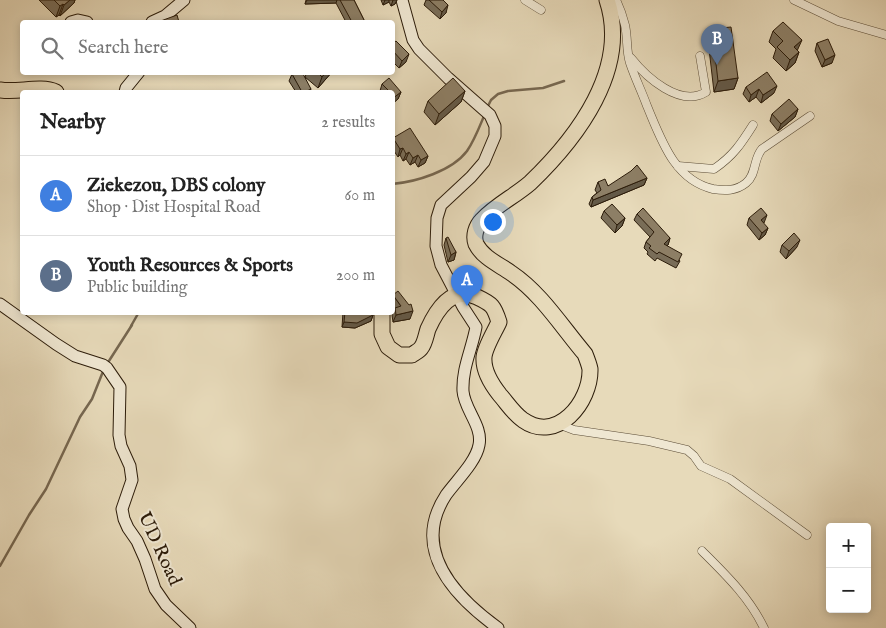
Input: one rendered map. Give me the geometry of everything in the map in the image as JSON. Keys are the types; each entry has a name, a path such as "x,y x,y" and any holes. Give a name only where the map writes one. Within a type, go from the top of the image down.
{"highway":[{"path":"382,315 382,334 388,347 399,354 412,355 421,348 429,328 443,305 457,294 468,293 486,301 495,308 499,322 484,356 486,371 495,389 524,421 542,427 558,424 572,415 582,400 588,385 590,368 585,354 529,287 483,254 476,243 475,232 480,222 490,212 516,194 545,167 590,111 600,91 609,63 612,36 610,8 607,0"},
{"path":"0,90 20,92"}],"street":[{"path":"156,20 165,16 184,0"},
{"path":"402,0 411,34 419,50 490,115 495,126 495,136 484,162 471,177 447,198 438,211 436,246 441,265 476,327 464,374 463,392 480,441 478,452 436,513 432,540 435,555 458,594 480,615 498,628"},
{"path":"525,0 541,10"},
{"path":"616,0 626,26 630,63 664,145 678,166 694,181 703,186 724,191 732,190 746,183 754,172 758,153 810,116"},
{"path":"794,0 838,21 886,35"},
{"path":"628,54 640,70 659,85 678,94 691,97 706,92 700,56"},
{"path":"126,90 137,75"},
{"path":"678,166 714,169 728,159 737,149 753,125"},
{"name":"UD Road","path":"0,304 75,356 107,368 120,387 119,435 121,446 132,472 132,480 122,510 124,518 137,541 156,589 166,604 190,628"},
{"path":"558,424 574,430 649,441 687,450 701,466 730,479 807,535"},
{"path":"702,551 734,582 756,612 764,628"}],"building":[{"path":"54,0 70,0 60,6"},
{"path":"340,0 354,0 364,20 351,20"},
{"path":"429,0 443,0 448,5 442,12"},
{"path":"177,15 178,20 163,20"},
{"path":"783,22 802,40 794,47 799,52 790,60 777,47 783,41 773,31"},
{"path":"731,27 738,78 718,81 712,29"},
{"path":"828,39 835,55 825,60 817,43"},
{"path":"395,42 409,54 402,61 395,53"},
{"path":"767,72 777,86 763,95 759,89 751,95 746,87"},
{"path":"293,75 304,75 311,89 301,90"},
{"path":"389,78 401,92 395,97 395,90 388,90 382,84"},
{"path":"453,78 465,91 439,114 428,101"},
{"path":"789,99 798,109 781,124 772,114"},
{"path":"410,128 428,156 421,160 418,155 413,158 409,152 406,154 403,148 400,149 395,141 395,137"},
{"path":"637,165 647,178 593,200 592,197 601,190 598,182 605,179 608,186"},
{"path":"612,204 625,218 617,225 604,211"},
{"path":"643,208 670,238 664,244 682,254 678,262 659,252 657,254 649,248 651,246 646,242 654,232 637,214"},
{"path":"761,208 767,215 761,220 768,228 762,233 749,218"},
{"path":"794,233 800,240 789,251 782,245"},
{"path":"448,237 456,252 451,255 446,238"},
{"path":"398,291 409,305 411,304 413,311 396,315 395,308 401,306 395,298 395,293"},
{"path":"345,315 373,315 357,323 344,322"}],"waterway":[{"path":"487,108 491,100 498,94 508,91 543,88 564,81"},
{"path":"395,184 412,181 433,174 443,170 460,158 474,139 484,116"},
{"path":"131,326 137,315"},
{"path":"107,364 132,325"},
{"path":"0,566 46,489 80,417 92,399 104,369"}],"place":[{"name":"Youth Resources & Sports","path":"717,65"},
{"name":"Ziekezou, DBS colony","path":"467,306"}]}
